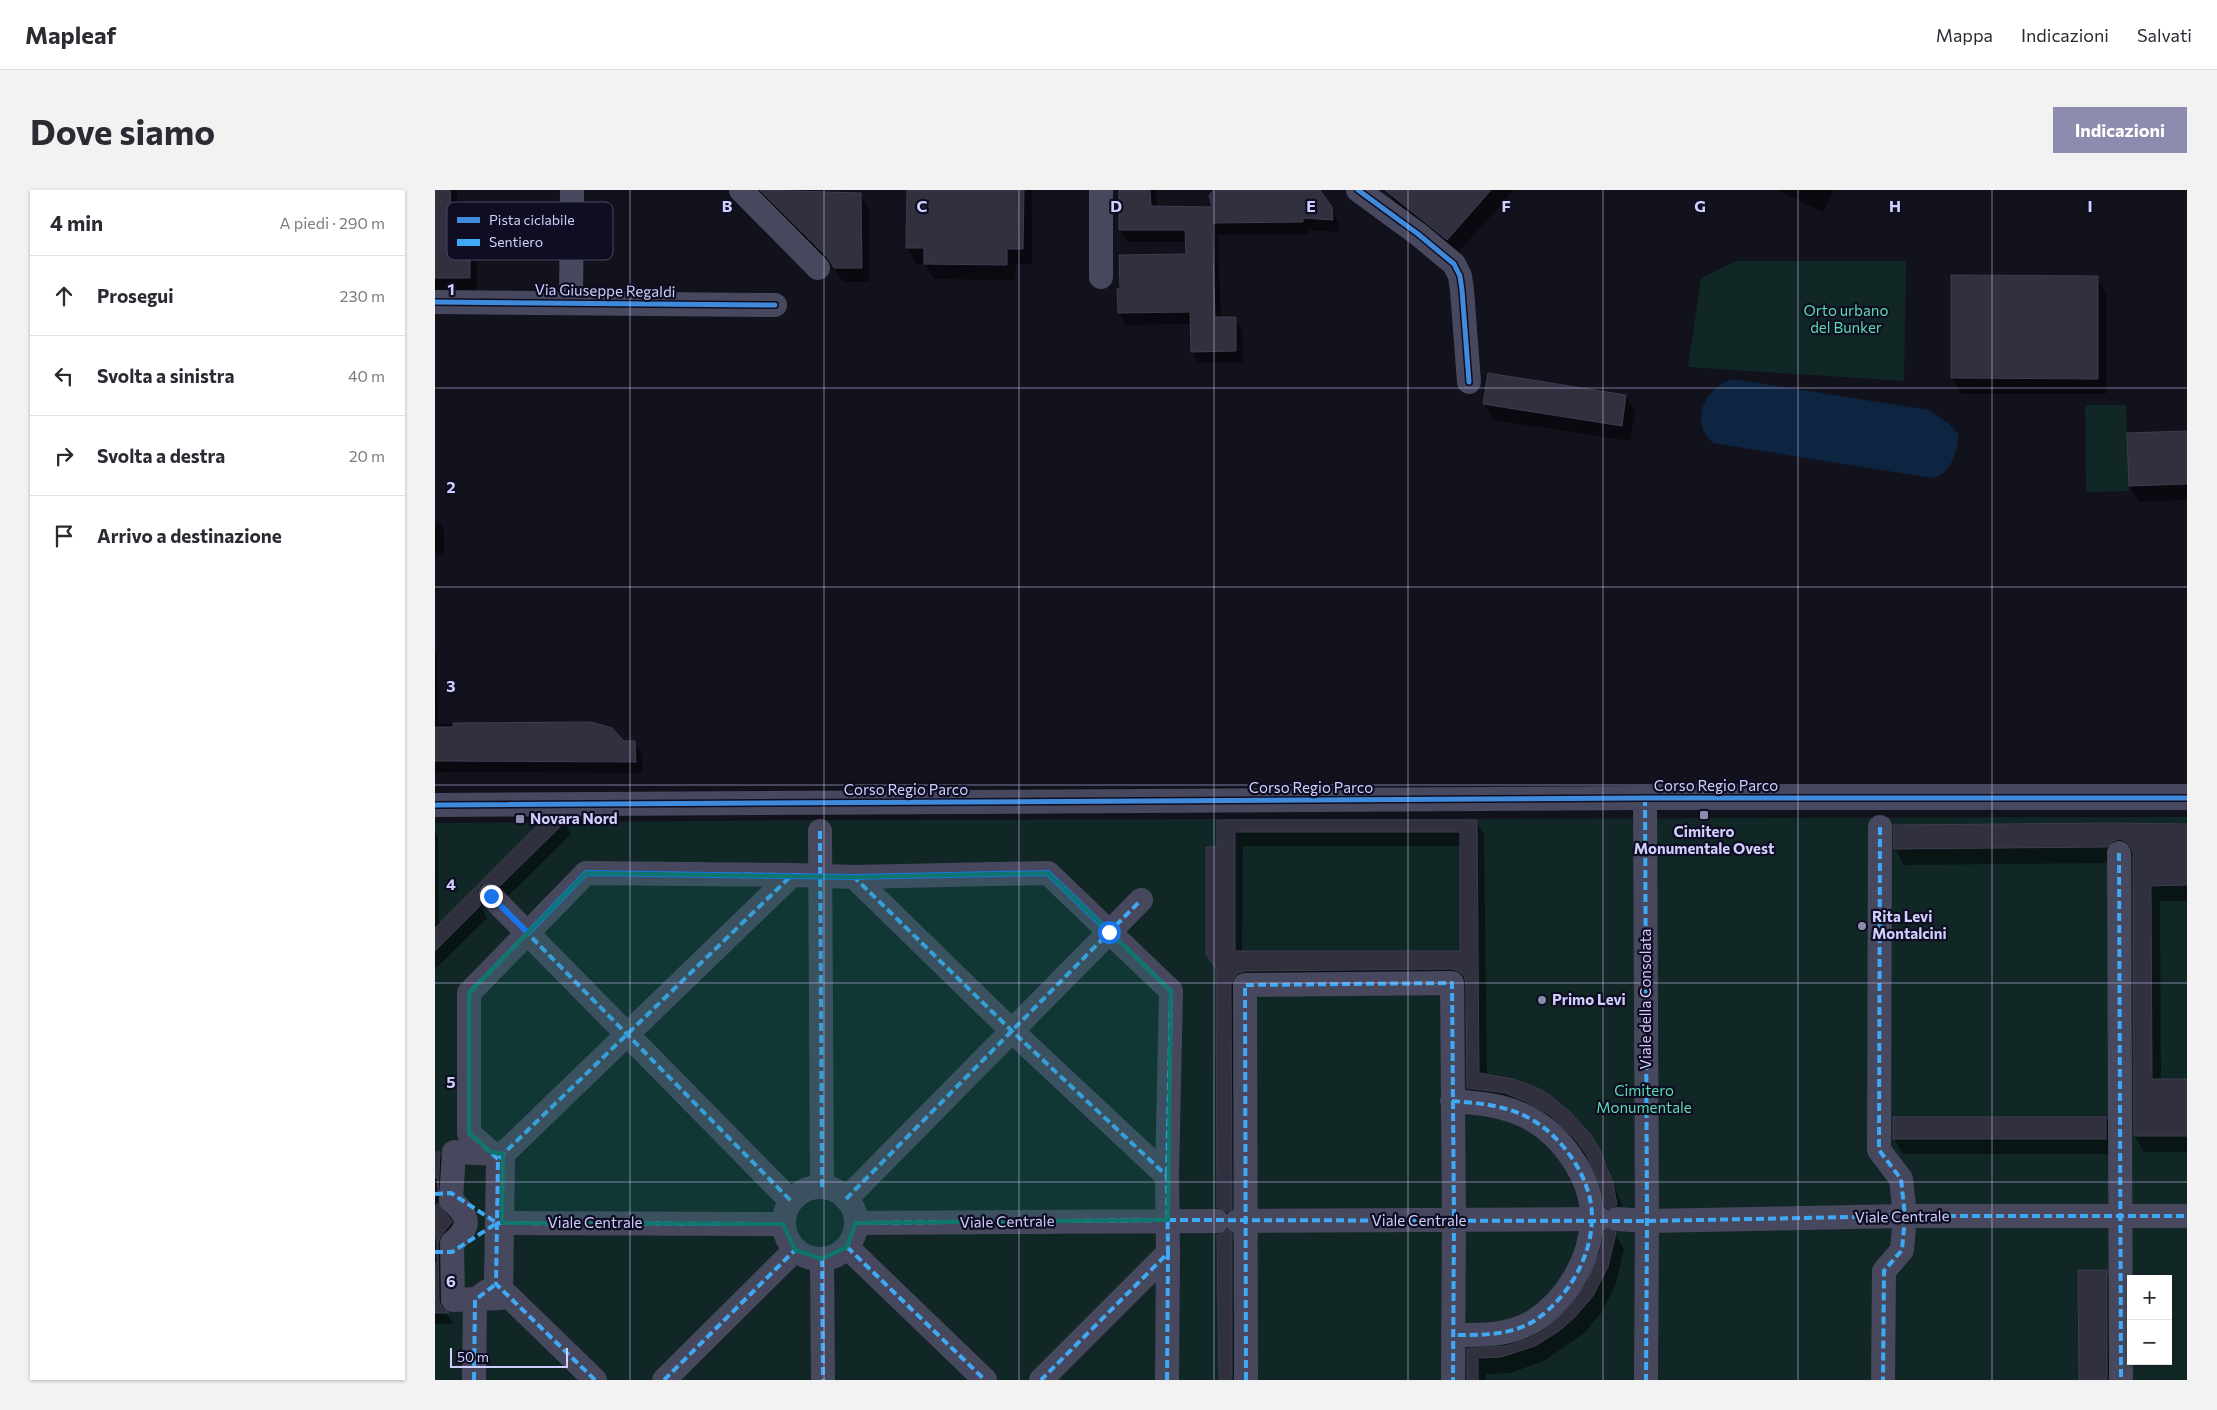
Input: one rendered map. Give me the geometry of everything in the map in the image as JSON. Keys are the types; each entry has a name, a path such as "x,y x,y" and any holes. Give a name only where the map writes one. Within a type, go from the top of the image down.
{"street":[{"path":"741,190 818,268"},
{"path":"1101,190 1101,277"},
{"path":"1358,190 1418,234 1454,264 1460,276 1462,290 1469,382"},
{"name":"Via Giuseppe Regaldi","path":"571,260 571,303"},
{"name":"Via Giuseppe Regaldi","path":"435,302 775,305"},
{"name":"Corso Regio Parco","path":"435,805 1645,798 2187,798"},
{"name":"Viale della Consolata","path":"1645,798 1647,1220 1645,1380"},
{"path":"1880,827 1879,1150 1901,1179 1905,1216 1902,1250 1884,1271 1883,1380"},
{"path":"820,831 822,1187"},
{"path":"2119,853 2121,1380"},
{"path":"595,1380 499,1287 500,1223 497,1155 469,1133 469,993 586,873 854,877 1048,873 1171,991 1167,1176 1167,1380"},
{"path":"441,1194 454,1152 497,1155 792,875"},
{"path":"854,877 1012,1031 1167,1176"},
{"path":"491,896 791,1201"},
{"path":"847,1199 1141,900"},
{"path":"1246,1380 1233,1221 1245,985 1451,983 1454,1220 1453,1380"},
{"path":"1452,1101 1495,1105 1529,1118 1555,1136 1573,1160 1603,1219 1587,1249 1577,1275 1559,1299 1540,1316 1533,1321 1496,1335 1453,1335"},
{"path":"822,1187 833,1189 847,1199 855,1213 856,1223 855,1234 847,1247 833,1257 822,1260 811,1258 795,1250 785,1235 783,1224 785,1212 791,1201 799,1193 810,1188 822,1187"},
{"path":"441,1194 500,1223"},
{"path":"441,1194 465,1212 466,1222 461,1236 441,1252"},
{"name":"Viale Centrale","path":"856,1223 2187,1216"},
{"path":"441,1252 500,1223"},
{"name":"Viale Centrale","path":"500,1223 783,1224"},
{"path":"847,1247 985,1380"},
{"path":"664,1380 795,1250"},
{"path":"441,1252 453,1300 475,1300 499,1287"},
{"path":"1041,1380 1167,1253"},
{"path":"822,1260 823,1380"},
{"path":"474,1380 475,1300"}],"highlighted area":[{"path":"586,873 854,877 1048,873 1171,991 1168,1220 856,1223 847,1247 822,1259 795,1250 783,1224 502,1223 503,1154 490,1152 469,1133 469,993"}],"green space":[{"name":"Orto urbano del Bunker","path":"1736,261 1906,261 1904,381 1688,367 1701,278"},
{"path":"2085,405 2126,405 2129,491 2086,492"},
{"name":"Cimitero Monumentale","path":"2187,817 2187,1380 435,1380 435,1263 437,1263 437,1237 435,1235 435,1206 438,1203 438,1179 435,1178 435,823 820,820"}],"water":[{"path":"1732,379 1929,410 1948,423 1959,435 1952,461 1944,472 1932,478 1713,443 1702,425 1701,415 1703,406 1714,390"}],"building":[{"path":"435,190 450,190 451,202 447,202 447,260 470,260 470,278 435,278"},
{"path":"760,190 861,193 862,268 834,268 828,258"},
{"path":"907,190 1024,190 1023,249 1007,249 1007,265 924,264 924,248 906,248"},
{"path":"1119,190 1150,190 1151,206 1212,207 1209,195 1214,190 1320,190 1332,207 1333,220 1303,218 1303,222 1212,223 1215,317 1236,317 1236,351 1191,352 1190,312 1118,313 1117,289 1120,289 1119,255 1186,254 1185,230 1119,230"},
{"path":"1385,190 1491,190 1447,240"},
{"path":"1951,275 2098,276 2098,379 1951,378"},
{"path":"1488,373 1626,395 1622,426 1483,404"},
{"path":"2187,431 2187,484 2129,486 2127,433"},
{"path":"591,722 612,728 624,741 635,741 636,762 435,761 435,727 453,727 453,723"},
{"path":"1217,820 1477,820 1479,1073 1513,1079 1535,1087 1550,1095 1571,1113 1591,1135 1600,1150 1613,1182 1617,1205 1609,1209 1605,1206 1600,1184 1586,1154 1574,1138 1550,1115 1527,1102 1505,1093 1467,1088 1466,983 1464,976 1452,969 1245,971 1238,973 1231,985 1232,1209 1227,1212 1217,1207 1216,969 1206,954 1206,847 1217,847","holes":["1235,832 1460,832 1460,951 1235,951"]},
{"path":"541,822 565,822 500,886 493,882 481,885 477,891 477,898 481,905 435,951 435,928"},
{"path":"2187,824 2187,885 2151,886 2152,1079 2187,1079 2187,1136 2134,1136 2133,853 2126,841 2119,839 2113,841 2107,847 1894,849 1893,825"},
{"path":"1893,1117 2106,1117 2106,1139 1893,1139"},
{"path":"435,1152 440,1152 438,1192 437,1178 435,1178"},
{"path":"438,1203 452,1222 440,1237 438,1243 439,1301 442,1308 449,1313 435,1313 437,1243 435,1235 435,1206"},
{"path":"1608,1229 1616,1233 1608,1267 1593,1296 1574,1318 1559,1331 1535,1346 1501,1357 1478,1358 1478,1380 1467,1380 1467,1349 1507,1346 1529,1339 1542,1332 1566,1311 1587,1283 1600,1253 1605,1232"},
{"path":"1227,1230 1232,1233 1232,1380 1219,1380 1217,1235"},
{"path":"2078,1270 2107,1270 2107,1380 2079,1380"}],"marked path":[{"path":"1645,798 1646,1380"},
{"path":"1880,827 1879,1150 1901,1179 1905,1216 1902,1250 1884,1271 1883,1380"},
{"path":"820,831 822,1187"},
{"path":"2119,853 2121,1380"},
{"path":"498,1159 469,1133 469,993 586,873 792,875"},
{"path":"854,877 1048,873 1171,991 1167,1176"},
{"path":"595,1380 496,1284 498,1159 792,875 854,877 1012,1031 1167,1176 1168,1253 1041,1380"},
{"path":"490,895 791,1201"},
{"path":"846,1199 1141,900"},
{"path":"1246,1380 1245,985 1452,983 1453,1380"},
{"path":"1452,1101 1501,1107 1529,1118 1542,1126 1574,1161 1587,1189 1592,1219 1591,1234 1582,1263 1567,1290 1546,1312 1534,1321 1515,1330 1484,1335 1453,1335"},
{"path":"435,1194 451,1193 497,1223"},
{"path":"856,1223 1168,1220 1647,1221 1905,1216 2187,1216"},
{"path":"497,1223 783,1224"},
{"path":"435,1252 452,1252 497,1223"},
{"path":"847,1247 985,1380"},
{"path":"664,1380 795,1250"},
{"path":"1167,1380 1168,1253"},
{"path":"822,1259 823,1380"},
{"path":"474,1380 475,1300 496,1284"}],"cycle path":[{"path":"1358,190 1418,234 1454,264 1460,276 1462,290 1469,382"},
{"path":"435,302 775,305"},
{"path":"435,805 1645,798 2187,798"}],"place":[{"name":"Cimitero Monumentale Ovest","path":"1704,815"},
{"name":"Novara Nord","path":"520,819"},
{"name":"Rita Levi Montalcini","path":"1862,926"},
{"name":"Primo Levi","path":"1542,1000"}],"route":[{"path":"491,896 528,933 586,873 854,877 1048,873 1109,932"}]}
